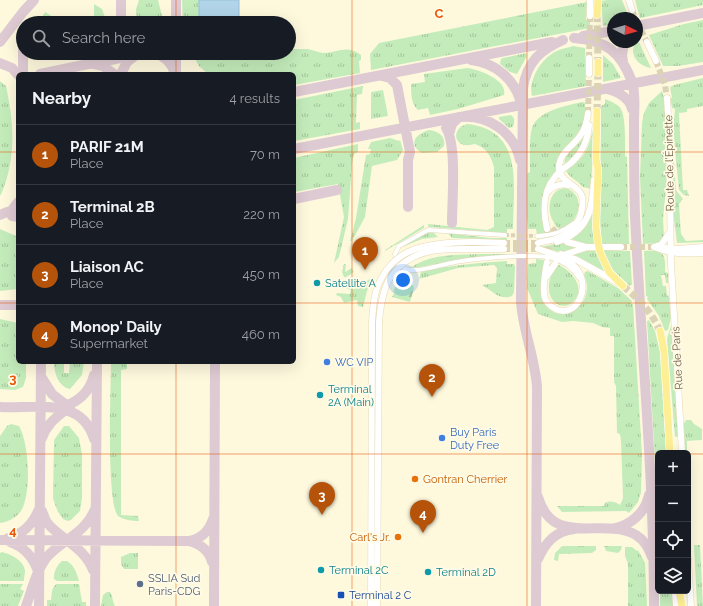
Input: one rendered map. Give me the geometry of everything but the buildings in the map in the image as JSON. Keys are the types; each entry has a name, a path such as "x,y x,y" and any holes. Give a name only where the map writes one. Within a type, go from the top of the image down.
{"main road":[{"path":"590,0 594,16"},
{"path":"594,16 598,0"},
{"path":"629,0 632,10"},
{"path":"647,42 656,61"},
{"path":"589,58 589,74"},
{"path":"598,62 598,73"},
{"name":"Route de l'Épinette","path":"667,98 669,130 670,230 673,231 674,251"},
{"path":"538,246 566,239 574,234 588,218 592,205 596,159 597,111"},
{"path":"538,246 565,234 576,224 582,214 583,199 580,192 565,180 560,171 559,166 563,155 581,135 585,128 588,113 588,136 582,150 576,158 560,171 551,183 545,197 545,213 550,229"},
{"path":"596,159 598,169 596,227 597,247 609,272 623,286"},
{"path":"545,197 547,192 556,185 562,184 574,186"},
{"path":"654,247 661,245 670,230"},
{"path":"567,242 576,246 621,247"},
{"path":"371,606 372,322 376,289 392,264 405,254 418,247 448,243 504,246 433,250 420,253 407,260 386,284 381,301 379,322 377,606"},
{"path":"538,246 572,263 582,278 582,296 578,303 572,308 559,310 548,304 544,293 547,262"},
{"path":"538,246 575,259 623,286"},
{"path":"566,254 580,249 597,247"},
{"path":"654,247 664,247 674,251 703,247"},
{"path":"654,247 663,251 703,253"},
{"name":"Rue de Paris","path":"663,251 671,264"},
{"name":"Rue de Paris","path":"674,251 671,264 682,450"},
{"path":"544,286 550,271 555,264"},
{"path":"660,331 664,351 670,450"},
{"path":"675,594 676,606"},
{"path":"680,594 682,606"},
{"path":"690,594 691,606"}],"street":[{"path":"537,236 547,236 562,231 574,223 582,214"},
{"path":"505,235 428,230 399,246 395,254 403,268 408,270 468,260 538,256 550,258 561,261 570,267 577,274 583,286"}],"green space":[{"path":"139,0 158,0 162,16 136,16 136,9"},
{"path":"182,0 199,0 199,16 183,16"},
{"path":"622,0 627,12 607,12 607,25 603,26 601,1"},
{"path":"635,0 703,0 703,5 643,17 643,12 638,12"},
{"path":"587,2 586,20 590,20 590,28 371,70 370,54 379,43"},
{"path":"94,4 102,9 104,16 94,16"},
{"path":"45,12 52,16 43,16"},
{"path":"703,20 703,62 678,66 663,66 649,35 684,24"},
{"path":"573,46 585,48 586,86 532,96 531,90 533,78 544,61 555,52"},
{"path":"642,48 651,68 646,67 637,61 633,53 633,49"},
{"path":"296,49 308,49 323,53 351,50 361,55 361,60 359,61 360,73 296,85 296,72 206,72 199,66 196,60 296,60"},
{"path":"526,53 527,56 517,74 510,72 500,64 501,59 503,58"},
{"path":"603,55 613,64 621,78 603,82"},
{"path":"467,68 485,73 497,80 504,90 504,95 458,109 430,115 428,108 418,110 416,108 412,98 411,84 425,82 424,74"},
{"path":"703,78 703,106 687,109 687,112 679,113 683,190 687,190 689,196 684,195 679,190 675,150 677,150 677,148 675,147 673,130 675,109 672,108 670,87"},
{"path":"0,81 6,86 12,122 12,145 9,169 0,196"},
{"path":"363,86 362,94 357,95 356,123 360,122 360,129 296,141 296,100"},
{"path":"383,90 388,116 371,119 371,92"},
{"path":"662,91 667,110 667,178 663,219 664,236 660,243 643,244 640,177 642,123 644,113 649,103"},
{"path":"605,99 620,107 624,118 625,156 627,157 629,244 602,245 600,220 601,106 605,104"},
{"path":"583,102 585,103 586,116 584,126 567,148 542,213 546,234 537,235 536,229 528,229 523,176 530,172 530,143 532,128 535,122 546,113"},
{"path":"511,115 514,118 514,122 513,127 509,128 499,119 499,117"},
{"path":"467,124 486,128 499,137 507,149 512,163 514,195 513,229 507,229 507,233 428,226 428,224 487,230 494,227 494,167 490,157 483,148 475,144 463,145 458,141 456,134 458,130"},
{"path":"593,129 591,189 583,187 566,171 581,158 587,149"},
{"path":"429,130 443,137 444,146 437,152 422,153 417,150 414,143 420,134"},
{"path":"587,130 581,149 566,164 564,164 566,155 580,141"},
{"path":"390,138 400,140 403,150 397,160 372,166 365,217 352,241 350,241 356,218 366,155 370,154 371,149 368,149 371,142"},
{"path":"358,144 358,152 354,154 352,164 348,219 339,257 334,263 344,217 338,184 296,192 296,158"},
{"path":"673,149 676,190 683,199 679,204 681,234 686,241 703,240 703,242 677,243 672,203"},
{"path":"565,188 574,193 577,197 579,206 573,221 559,229 551,216 550,201 555,192"},
{"path":"594,211 596,245 585,244 571,239 585,226"},
{"path":"424,225 424,228 385,251 385,250"},
{"path":"0,229 16,236 16,289 0,291"},
{"path":"427,232 433,232 438,237 422,239 402,247"},
{"path":"448,233 490,238 507,238 507,240 452,238"},
{"path":"566,242 577,248 565,253 539,247"},
{"path":"603,250 630,251 632,284 630,286 613,270"},
{"path":"581,251 598,251 610,276 571,255"},
{"path":"644,251 659,252 664,257 665,272 668,273 668,283 666,283 665,275 661,275 663,286 666,286 667,295 669,297 671,318 668,330 665,331 659,316 646,296"},
{"path":"483,254 507,255 473,257 415,268 412,267 420,262 437,257"},
{"path":"536,259 546,260 543,300 549,309 557,313 566,314 581,304 585,296 587,286 584,275 585,272 588,271 618,288 632,301 642,455 641,492 638,502 629,513 626,511 562,512 557,506 604,506 607,502 615,502 620,505 623,498 621,441 620,434 617,433 616,386 614,382 614,336 610,336 610,328 602,327 593,323 573,321 562,322 538,314 527,288 528,264 536,263"},
{"path":"507,261 507,264 514,264 515,267 514,292 512,296 503,297 496,295 482,285 496,283 497,268 494,265 458,268 419,279 421,272 464,265"},
{"path":"344,264 346,264 345,272 352,268 354,272 346,277 344,277 342,272"},
{"path":"559,265 569,271 573,276 579,292 573,302 565,306 557,304 551,298 549,290 551,276"},
{"path":"407,276 412,284 400,288 393,293 397,282"},
{"path":"374,277 367,291 363,307 358,306 357,300 344,303 341,297 336,295 337,293 350,294 351,290 346,288 338,288 340,284 355,287"},
{"path":"412,284 414,288 410,302 392,297 396,290"},
{"path":"0,319 16,323 16,364 26,364 26,378 23,387 15,390 0,389"},
{"path":"649,320 655,331 660,352 666,450 655,450 655,461 647,321"},
{"path":"673,325 679,436 675,437 667,339 671,326"},
{"path":"54,364 64,364 64,373 69,373 70,364 84,364 82,375 70,389 62,385 55,370"},
{"path":"111,364 127,364 127,369 121,370 121,515 138,516 139,521 128,520 118,516 114,506 111,467"},
{"path":"686,420 691,420 702,429 702,440 687,441 687,450 684,450 683,425"},
{"path":"11,424 19,426 25,444 28,468 27,493 21,511 17,516 6,522 0,523 0,436 7,426"},
{"path":"64,426 69,426 79,438 82,454 82,498 80,511 68,521 63,519 58,512 53,499 54,440"},
{"path":"694,545 700,545 703,606 697,606"},
{"path":"562,546 596,546 596,550 592,553 559,554 558,561 554,560 555,553"},
{"path":"604,546 622,546 618,553 606,551"},
{"path":"625,547 632,547 637,551 638,550 645,563 647,606 628,606 628,564 625,556"},
{"path":"2,552 13,556 22,564 25,571 24,581 0,581 0,553"},
{"path":"130,553 138,553 138,569 124,569 121,564 121,557"},
{"path":"62,561 67,561 72,565 79,581 57,581 54,579 56,569"},
{"path":"0,584 23,584 20,589 24,591 18,606 0,606"},
{"path":"57,584 79,584 82,602 86,602 86,606 47,606 47,600 51,600 53,589"},
{"path":"110,592 115,606 101,606 103,595"},
{"path":"660,594 673,594 675,606 660,606"}],"water":[{"path":"199,0 239,0 239,16 199,16"}],"taxiway":[{"path":"20,16 34,0"},
{"path":"121,0 121,16"},
{"path":"176,0 176,16"},
{"path":"643,25 703,13"},
{"path":"0,42 16,21"},
{"path":"583,36 607,32"},
{"path":"574,38 585,39 604,45 617,55 628,72 634,91 635,215 650,460 654,606"},
{"path":"536,606 537,387 521,302 523,88 531,64 541,53 563,40"},
{"path":"296,92 552,42"},
{"path":"623,48 623,62"},
{"path":"23,60 23,72"},
{"path":"50,72 103,60"},
{"path":"106,61 111,60"},
{"path":"122,72 130,60"},
{"path":"168,60 174,72"},
{"path":"176,60 176,72"},
{"path":"471,60 488,65 509,79 521,102"},
{"path":"0,63 12,68 16,73"},
{"path":"94,64 103,66 111,72"},
{"path":"296,149 703,70"},
{"path":"382,76 390,78 397,85 410,152 408,160 408,207"},
{"path":"607,89 626,98 632,109"},
{"path":"449,134 452,124 459,117 470,117 489,122 506,133 517,150 520,160"},
{"path":"446,128 452,146 453,159 452,223"},
{"path":"296,199 337,190"},
{"path":"0,215 12,210 16,205"},
{"path":"12,216 16,217"},
{"path":"0,305 16,305"},
{"path":"39,606 41,364"},
{"path":"95,606 97,364"},
{"path":"214,606 215,364"},
{"path":"60,407 72,403 82,396 89,387 94,375"},
{"path":"42,378 52,394 70,408"},
{"path":"0,407 41,407 68,411 79,416 88,425 94,439"},
{"path":"42,438 50,424 69,407"},
{"path":"613,529 626,525 641,513 649,495"},
{"path":"538,497 545,513 555,522 567,527 609,528 623,530 636,535 641,539 648,547 652,557"},
{"path":"8,538 19,534 27,528 31,524 39,509"},
{"path":"26,606 37,574 43,562 53,551 86,525 95,509"},
{"path":"42,511 50,526 85,556 93,570"},
{"path":"0,540 189,541 204,534 213,519"},
{"path":"538,559 547,543 556,535 561,532 574,529"},
{"path":"189,541 204,548 209,554 212,562"},
{"path":"10,542 28,553 34,561 38,571"}],"tunnel":[{"path":"597,15 598,62"},
{"path":"589,58 590,16"},
{"path":"643,34 647,42"},
{"path":"656,61 665,85 667,98"},
{"path":"597,111 598,73"},
{"path":"588,113 589,74"},
{"path":"552,228 560,237"},
{"path":"547,229 549,238 548,257"},
{"path":"505,235 537,236"},
{"path":"504,243 538,243"},
{"path":"621,247 654,247"},
{"path":"504,249 538,249"},
{"path":"623,286 644,306 653,317 660,331"}],"place":[{"name":"PARIF 21M","path":"365,270"},
{"name":"Satellite A","path":"317,283"},
{"name":"WC VIP","path":"327,362"},
{"name":"Terminal 2A (Main)","path":"320,395"},
{"name":"Terminal 2B","path":"432,397"},
{"name":"Buy Paris Duty Free","path":"442,438"},
{"name":"Gontran Cherrier","path":"415,479"},
{"name":"Liaison AC","path":"322,515"},
{"name":"Monop' Daily","path":"423,533"},
{"name":"Carl's Jr.","path":"398,537"},
{"name":"Terminal 2C","path":"321,570"},
{"name":"Terminal 2D","path":"428,572"},
{"name":"SSLIA Sud Paris-CDG","path":"140,584"},
{"name":"Terminal 2 C","path":"341,595"}]}
